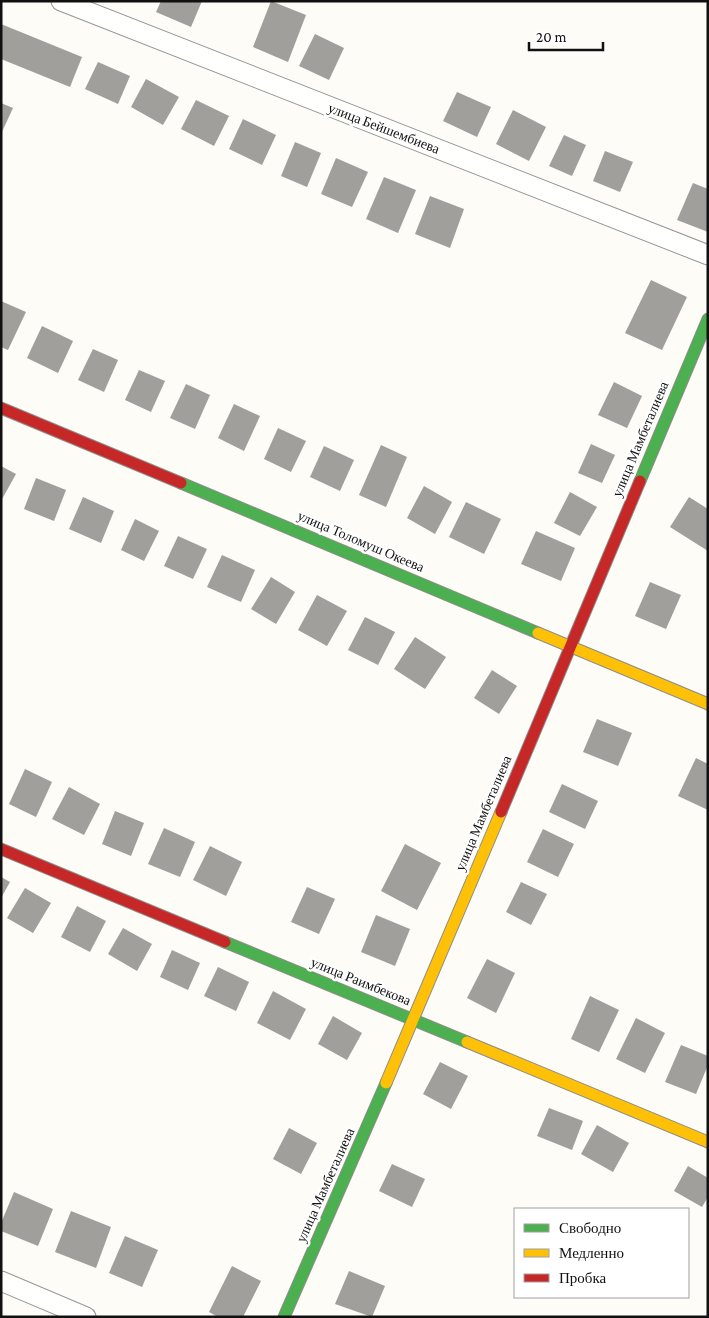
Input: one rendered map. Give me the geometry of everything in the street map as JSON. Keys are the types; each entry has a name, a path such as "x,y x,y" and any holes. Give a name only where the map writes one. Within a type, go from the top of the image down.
{"street":[{"name":"улица Бейшембиева","path":"61,1 708,255"},
{"name":"улица Мамбеталиева","path":"284,1317 414,1019 569,644 708,320"},
{"name":"улица Толомуш Океева","path":"1,408 569,644 708,704"},
{"name":"улица Раимбекова","path":"1,849 708,1142"},
{"path":"1,1281 86,1317"}],"building":[{"path":"161,1 202,1 191,27 156,12"},
{"path":"271,1 306,15 288,62 253,47"},
{"path":"1,24 82,57 70,87 1,59"},
{"path":"315,34 344,48 329,80 299,66"},
{"path":"98,62 130,76 118,104 85,89"},
{"path":"146,79 179,97 163,125 131,107"},
{"path":"457,92 491,107 477,137 443,121"},
{"path":"196,100 229,116 214,146 181,129"},
{"path":"1,103 13,108 1,134"},
{"path":"513,110 546,127 529,161 496,144"},
{"path":"243,119 276,135 262,165 229,149"},
{"path":"564,135 586,145 572,176 549,166"},
{"path":"295,142 321,153 307,187 281,176"},
{"path":"605,151 633,162 620,192 593,181"},
{"path":"336,158 368,172 352,207 321,194"},
{"path":"384,177 416,190 398,233 366,219"},
{"path":"693,183 708,189 708,232 677,220"},
{"path":"430,196 464,209 450,248 415,234"},
{"path":"651,280 687,297 662,350 625,333"},
{"path":"1,301 26,312 8,350 1,347"},
{"path":"42,326 73,341 58,373 27,358"},
{"path":"93,349 118,360 104,392 78,380"},
{"path":"139,370 165,381 151,412 125,400"},
{"path":"614,382 642,396 627,428 598,415"},
{"path":"186,384 210,395 195,429 170,418"},
{"path":"234,404 260,416 244,451 218,438"},
{"path":"278,428 306,441 291,472 264,459"},
{"path":"591,444 615,455 602,483 578,473"},
{"path":"381,445 407,457 386,507 359,495"},
{"path":"324,446 354,460 340,491 310,477"},
{"path":"1,466 16,474 1,501"},
{"path":"36,478 66,490 54,521 24,509"},
{"path":"424,486 452,502 435,534 407,518"},
{"path":"570,492 597,507 580,536 554,523"},
{"path":"83,497 114,511 101,543 69,529"},
{"path":"689,497 708,509 708,551 670,527"},
{"path":"466,502 501,519 484,554 449,537"},
{"path":"135,519 159,531 144,561 121,550"},
{"path":"536,531 575,548 561,581 521,564"},
{"path":"178,536 207,549 193,579 164,566"},
{"path":"222,555 255,570 241,602 207,587"},
{"path":"271,577 295,592 276,624 251,609"},
{"path":"650,582 681,595 666,629 635,616"},
{"path":"317,595 347,611 327,646 298,630"},
{"path":"365,617 395,632 378,665 348,650"},
{"path":"415,637 446,657 425,689 394,669"},
{"path":"492,670 517,686 499,714 474,698"},
{"path":"597,719 632,733 618,766 583,752"},
{"path":"696,758 708,764 708,810 678,796"},
{"path":"25,769 52,782 36,817 9,804"},
{"path":"562,784 598,801 585,829 549,812"},
{"path":"69,787 100,804 84,835 52,819"},
{"path":"115,811 144,823 131,856 102,844"},
{"path":"164,828 195,842 180,877 148,864"},
{"path":"543,829 574,844 558,877 527,862"},
{"path":"405,844 441,863 417,910 381,891"},
{"path":"210,846 242,862 226,896 193,880"},
{"path":"1,877 10,882 1,898"},
{"path":"521,882 547,894 531,925 506,912"},
{"path":"307,887 335,899 319,934 291,922"},
{"path":"25,888 51,903 33,933 7,918"},
{"path":"77,906 106,921 90,952 61,937"},
{"path":"376,915 410,929 395,966 361,952"},
{"path":"123,928 152,944 137,971 108,954"},
{"path":"172,950 200,963 188,990 160,977"},
{"path":"487,959 515,973 496,1013 467,998"},
{"path":"218,967 249,982 236,1011 204,996"},
{"path":"273,991 306,1009 290,1040 257,1023"},
{"path":"590,996 619,1010 599,1052 571,1039"},
{"path":"333,1016 362,1033 347,1060 318,1044"},
{"path":"636,1018 665,1033 645,1073 616,1059"},
{"path":"681,1045 708,1056 708,1065 696,1094 665,1082"},
{"path":"440,1062 468,1076 451,1109 423,1094"},
{"path":"549,1108 583,1121 572,1150 537,1136"},
{"path":"597,1125 629,1143 613,1172 581,1154"},
{"path":"289,1128 317,1143 301,1174 273,1159"},
{"path":"392,1164 425,1179 412,1207 379,1191"},
{"path":"688,1166 708,1178 708,1197 702,1207 674,1191"},
{"path":"14,1192 53,1209 38,1246 1,1231 1,1223"},
{"path":"71,1211 111,1227 96,1268 55,1252"},
{"path":"125,1236 158,1250 142,1287 109,1273"},
{"path":"232,1266 261,1281 243,1317 218,1317 209,1312"},
{"path":"349,1271 385,1286 372,1317 335,1304"}],"traffic: fast":[{"path":"640,481 708,319"},
{"path":"181,483 538,633"},
{"path":"225,942 467,1042"},
{"path":"284,1317 386,1083"}],"traffic: slow":[{"path":"538,633 708,704"},
{"path":"386,1083 501,812"},
{"path":"467,1042 708,1142"}],"traffic: jam":[{"path":"1,408 181,483"},
{"path":"501,812 640,481"},
{"path":"1,849 225,942"}]}
